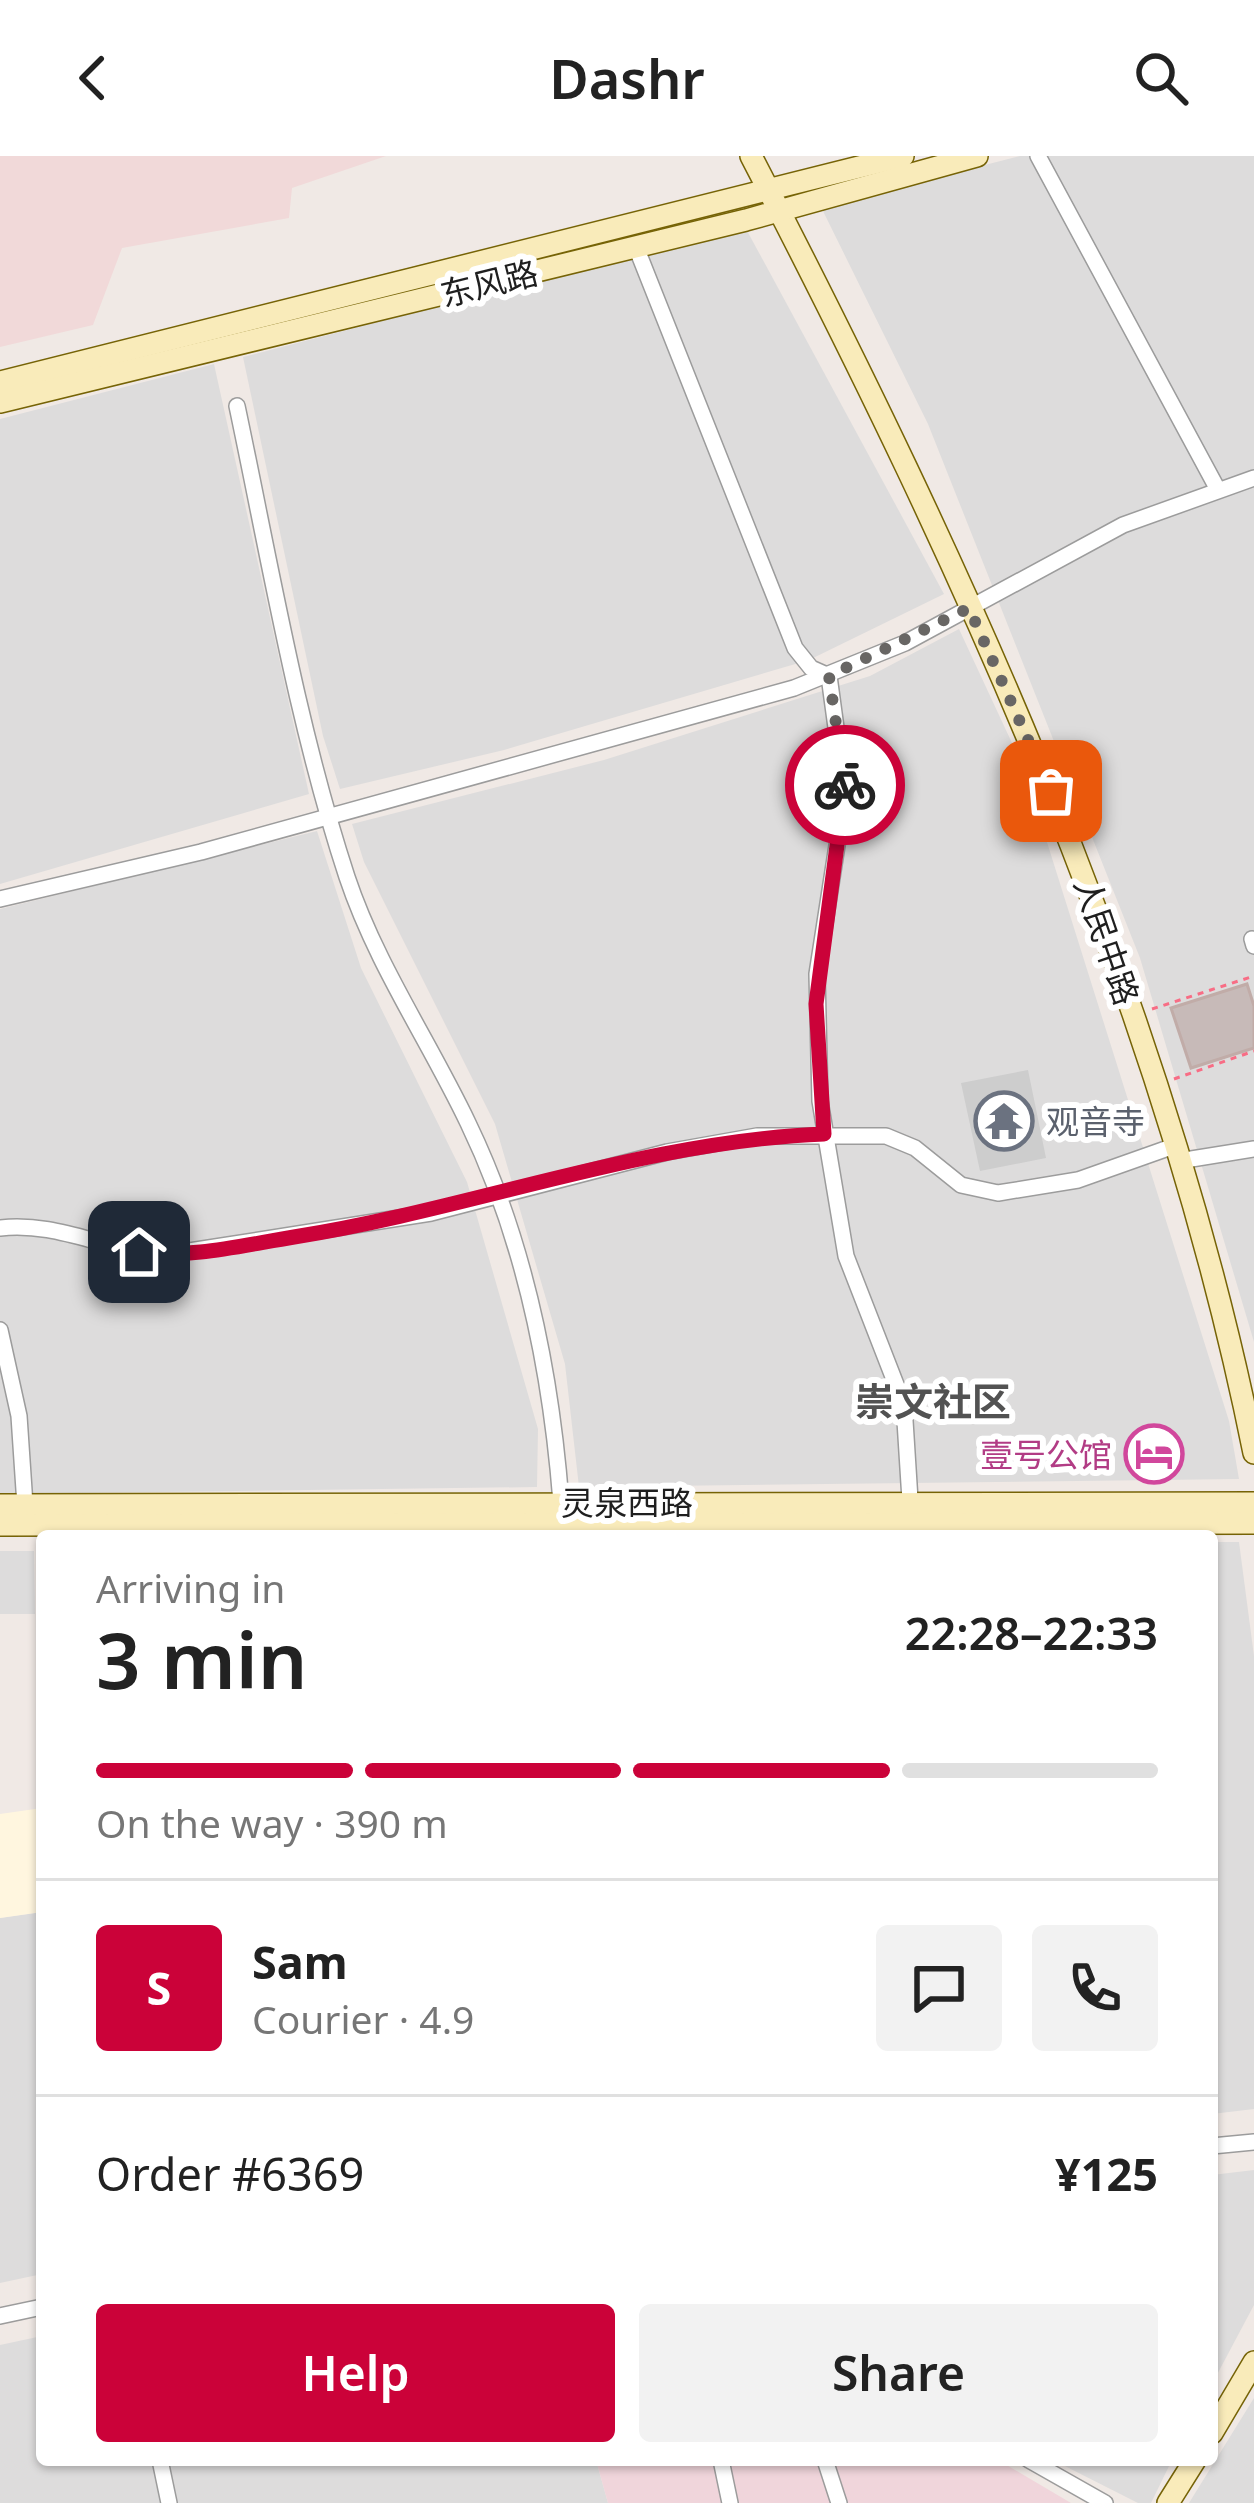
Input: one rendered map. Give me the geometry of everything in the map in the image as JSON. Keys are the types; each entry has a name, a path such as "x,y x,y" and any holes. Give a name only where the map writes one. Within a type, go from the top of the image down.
{"street":[{"name":"人民中路","path":"751,156 969,608 1069,835 1176,1154 1254,1453"},
{"name":"东风路","path":"0,403 635,247 903,156"},
{"name":"东风路","path":"0,382 977,156"},
{"path":"1038,156 1217,488"},
{"path":"635,247 795,648 811,668 829,676"},
{"path":"237,406 329,816 359,909 468,1122 500,1196 537,1328 561,1502"},
{"path":"0,899 329,816 829,676 969,608 1123,524 1254,478"},
{"path":"829,676 845,794 818,974 815,1029 824,1134 846,1256 904,1405 910,1500"},
{"path":"0,1228 48,1226 139,1252 170,1254 351,1228 717,1142 824,1134 870,1134 902,1142 961,1184 998,1193 1078,1180 1176,1154 1254,1149"},
{"path":"0,1330 19,1415 25,1505"},
{"name":"灵泉西路","path":"0,1505 1254,1503"},
{"name":"灵泉西路","path":"0,1525 49,1530 1254,1523"},
{"path":"1218,2145 1254,2142"},
{"path":"0,2316 36,2308"},
{"path":"1218,2423 1254,2362"},
{"path":"161,2466 169,2503"},
{"path":"722,2466 730,2503"},
{"path":"827,2466 839,2503"},
{"path":"1040,2466 1105,2503"},
{"path":"1168,2503 1191,2466"}],"path":[{"path":"1133,1016 1254,976"},
{"path":"1155,1086 1254,1051"}],"shaded area":[{"path":"0,156 386,156 292,188 289,218 122,248 93,325 0,347"},
{"path":"1020,156 1254,156 1254,1342 1140,958 928,424 821,207"},
{"path":"745,227 944,594 809,660 504,750 340,789 323,736 243,357"},
{"path":"214,364 309,794 0,884 0,419"},
{"path":"959,629 1024,769 1229,1421 1239,1479 579,1487 565,1364 495,1124 364,862 352,824 604,760 870,676"},
{"path":"317,831 361,968 467,1182 538,1429 537,1487 0,1494 0,909"},
{"name":"观音寺","path":"1028,1070 1046,1158 980,1171 961,1083"},
{"path":"1218,1542 1239,1542 1254,1656 1254,2109 1218,2113"},
{"path":"0,1551 34,1551 35,1614 0,1614"},
{"path":"36,1809 36,1913 0,1918 0,1814"},
{"path":"36,1913 36,2275 0,2283 0,1918"},
{"path":"1254,2170 1254,2305 1218,2373 1218,2174"},
{"path":"36,2337 36,2466 598,2466 608,2503 0,2503 0,2345"},
{"path":"1254,2398 1254,2503 1189,2503 1212,2466 1218,2466 1218,2456"},
{"path":"598,2466 1008,2466 1071,2503 608,2503"},
{"path":"1065,2466 1169,2466 1151,2503 1138,2503"}],"building":[{"path":"1247,984 1254,1006 1254,1048 1191,1068 1171,1008"}],"way so far":[{"path":"845,785 829,676 969,608 1051,791"}],"place":[{"name":"观音寺","path":"1004,1121"},
{"name":"壹号公馆","path":"1154,1454"}],"district":[{"name":"崇文社区","path":"933,1400"}],"route":[{"path":"139,1252 170,1254 351,1228 431,1213 717,1142 824,1134 816,1004 820,946 845,785"}]}
